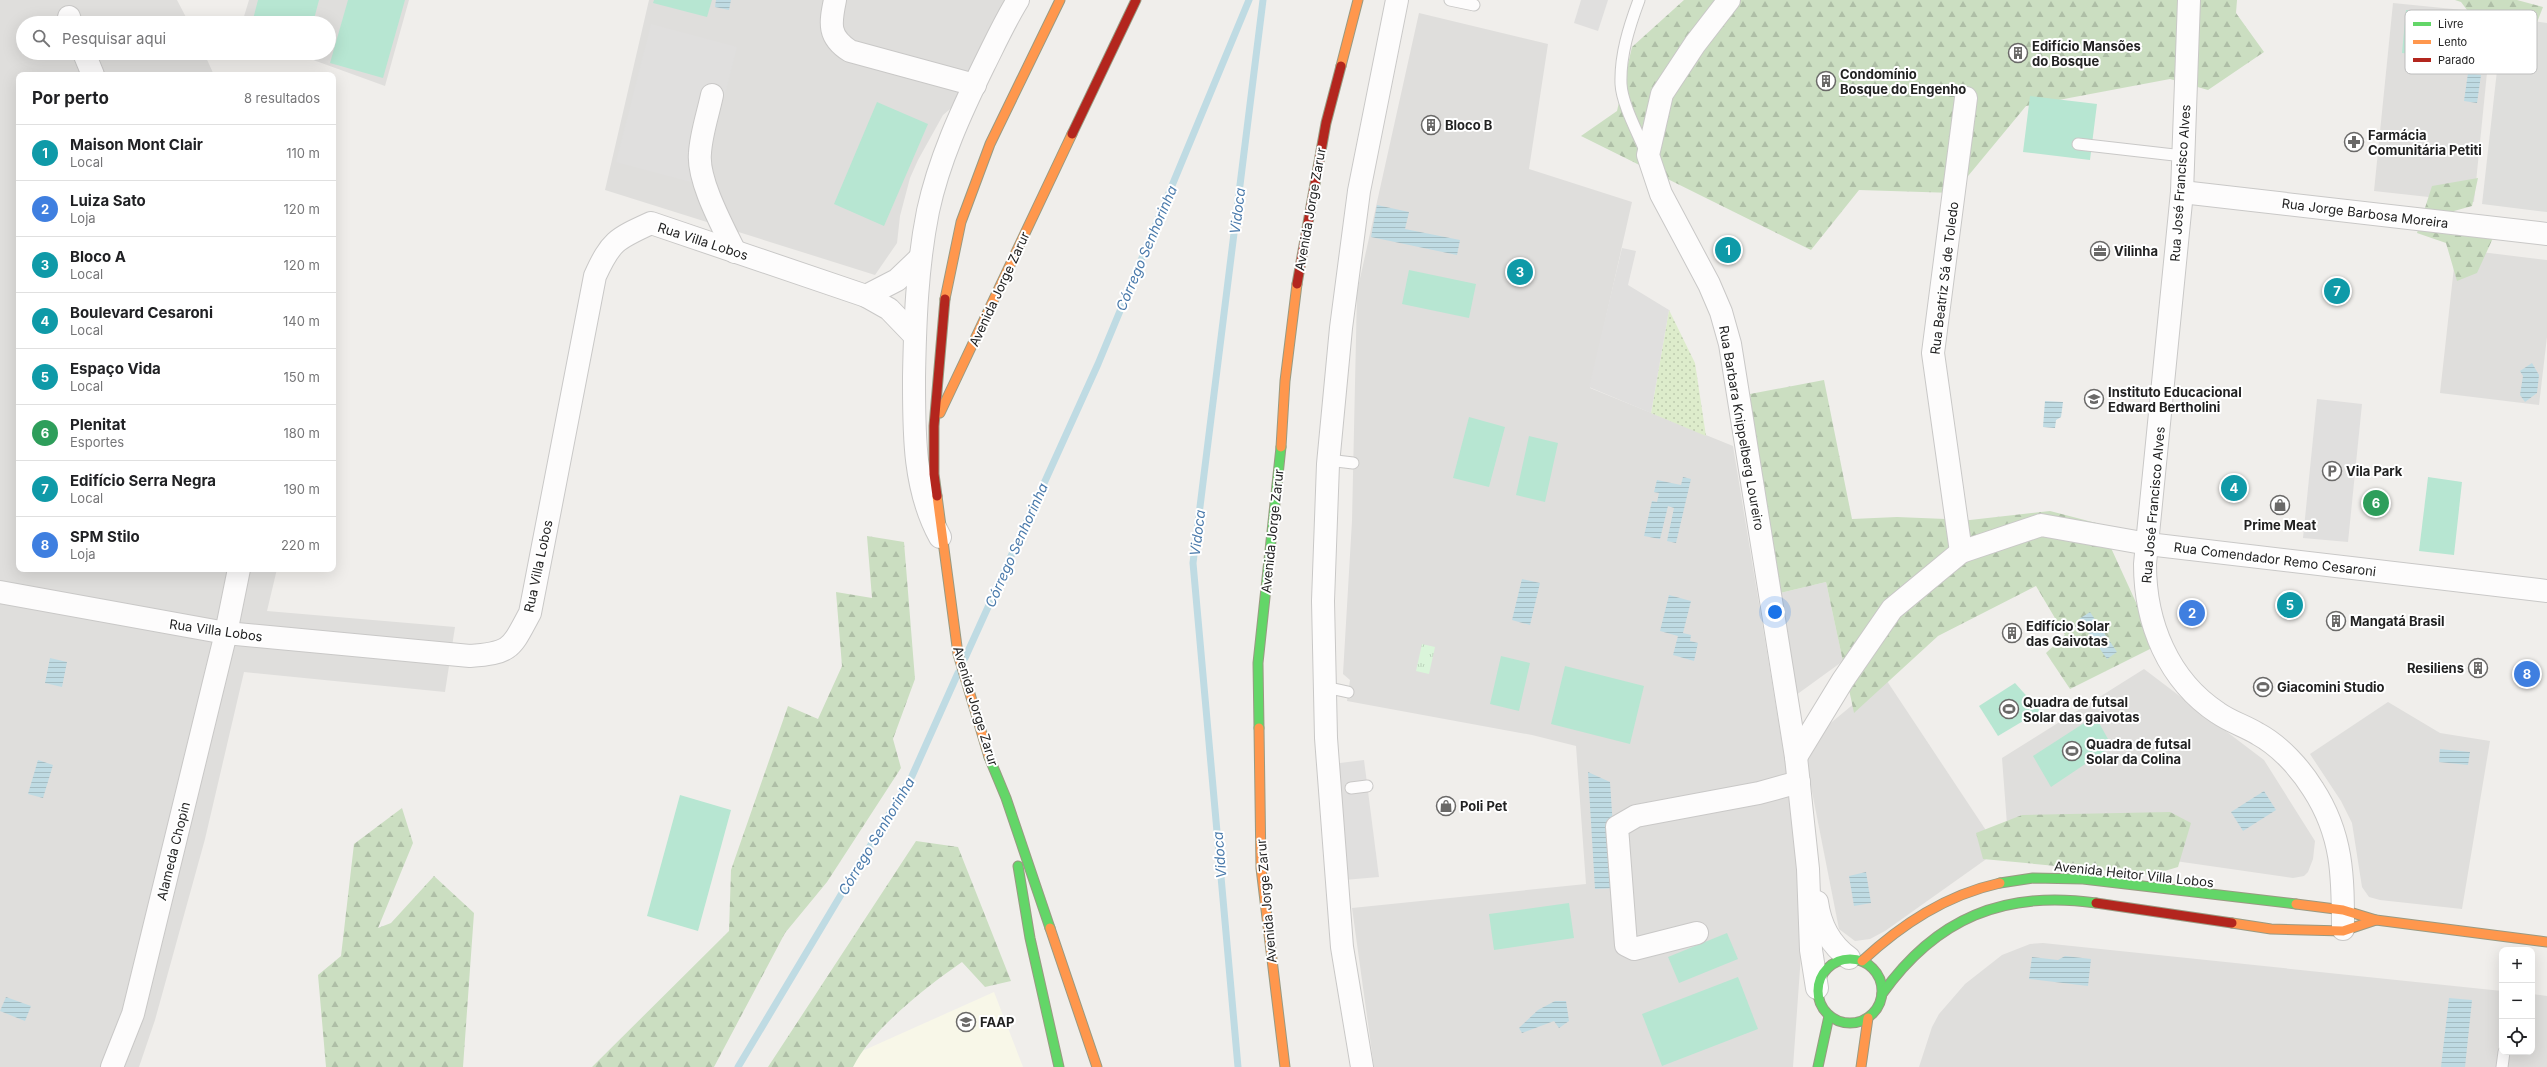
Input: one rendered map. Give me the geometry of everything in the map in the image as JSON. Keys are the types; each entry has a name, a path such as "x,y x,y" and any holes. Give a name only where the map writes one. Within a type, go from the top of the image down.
{"main road":[{"name":"Avenida Jorge Zarur","path":"1060,0 990,144 961,222 943,310 934,426 934,474 943,552 958,654 984,744 1006,798 1097,1067"},
{"name":"Avenida Jorge Zarur","path":"934,426 1136,0"},
{"name":"Avenida Jorge Zarur","path":"1285,1067 1282,1056 1261,868 1258,664 1278,488 1285,381 1301,255 1326,123 1358,0"},
{"path":"1006,798 1030,938 1059,1067"},
{"name":"Avenida Heitor Villa Lobos","path":"1856,960 1904,925 1933,908 1978,889 2032,878 2087,880 2343,910 2376,920 2518,944 2547,942"},
{"name":"Avenida Heitor Villa Lobos","path":"1882,994 1897,973 1933,938 1977,913 2018,902 2060,899 2271,929 2343,931 2376,920"},
{"path":"1856,960 1876,972 1881,983 1882,994 1875,1011 1868,1018 1848,1023 1838,1021 1829,1016 1820,1003 1817,988 1822,973 1834,962 1856,960"},
{"path":"1818,1067 1829,1016"},
{"path":"1861,1067 1868,1018"},
{"path":"1282,1056 1288,1067"}],"street":[{"path":"835,0 832,16 832,33 840,44 850,51 975,85"},
{"path":"943,552 930,519 917,459 913,425 915,336 920,258 928,211 946,149 975,85 1018,0"},
{"path":"1362,1067 1342,947 1326,738 1323,601 1328,460 1341,328 1359,191 1397,0"},
{"path":"1648,155 1662,94 1695,44 1729,0"},
{"name":"Rua José Francisco Alves","path":"2189,0 2182,192 2145,586 2154,628 2172,666 2199,698 2217,713 2258,734 2274,745 2289,759 2314,789 2326,811 2337,841 2344,884 2343,931"},
{"path":"87,60 92,72"},
{"path":"712,95 699,154 704,180 716,213 735,252"},
{"name":"Rua Beatriz Sá de Toledo","path":"1961,552 1933,353 1966,98"},
{"name":"Rua Barbara Knippelberg Loureiro","path":"1648,155 1661,194 1709,284 1721,312 1730,344 1796,757 1808,869 1811,950 1817,988"},
{"name":"Rua Jorge Barbosa Moreira","path":"2182,192 2547,234"},
{"name":"Rua Villa Lobos","path":"0,592 226,633 470,656 494,654 513,646 530,613 595,276 608,248 626,234 651,223 866,296 889,309 915,336"},
{"path":"866,296 897,280 920,258"},
{"name":"Rua Comendador Remo Cesaroni","path":"1796,757 1843,680 1892,609 1961,552 2040,525 2148,544 2547,591"},
{"name":"Alameda Chopin","path":"112,1067 133,1014 226,633 238,572"},
{"path":"1697,933 1634,949 1626,945 1617,827 1636,816 1759,793 1799,782"},
{"name":"Rua Barbara Knippelberg Loureiro","path":"1808,869 1816,890 1823,926 1840,952 1856,960"}],"lane":[{"path":"1450,0 1474,5"},
{"path":"1639,0 1623,52 1621,85 1633,123 1648,155"},
{"path":"2078,144 2183,156"},
{"path":"1328,460 1353,463"},
{"path":"1325,687 1348,692"},
{"path":"1351,788 1367,786"},
{"path":"2502,1067 2504,1055"}],"shaded area":[{"path":"0,0 177,0 185,16 16,16 16,60 207,60 213,72 16,72 16,572 276,572 267,611 455,627 445,692 244,672 205,839 155,1020 139,1067 0,1067"},
{"path":"249,0 409,0 385,86 313,60 336,60 336,16 244,16"},
{"path":"649,0 1012,0 968,94 943,115 918,160 910,178 900,216 897,243 875,275 605,190"},
{"path":"1581,0 1608,0 1598,31 1574,23"},
{"path":"2393,3 2463,10 2405,10 2405,74 2487,74 2474,202 2374,191"},
{"path":"1419,13 1548,44 1529,169 1632,202 1590,388 1733,446 1792,804 1802,941 1793,1067 1374,1067 1352,908 1586,884 1576,746 1532,735 1347,701 1350,680 1343,674 1352,521 1357,292"},
{"path":"2537,22 2547,23 2547,212 2482,204 2497,74 2537,74"},
{"path":"651,24 737,47 702,185 616,162"},
{"path":"1622,248 1636,251 1628,285 1669,310 1651,413 1589,387"},
{"path":"2456,249 2547,260 2547,337 2539,405 2440,393"},
{"name":"Vila Park","path":"2317,399 2362,404 2348,542 2303,538"},
{"path":"1826,582 1843,661 1792,698 1772,595"},
{"path":"2144,669 2264,760 2315,841 2313,859 2308,872 2304,876 2293,878 2092,849 2009,851 2002,758"},
{"path":"1885,678 1999,850 1885,931 1870,939 1855,941 1839,929 1803,746"},
{"path":"2388,702 2440,733 2490,741 2462,909 2380,900 2369,897 2362,887 2352,823 2341,801 2310,754"},
{"path":"1364,760 1379,877 1344,880 1332,764"},
{"path":"2043,943 2499,991 2499,1055 2535,1055 2535,994 2547,996 2547,1067 1919,1067 1932,1027 1939,1014 1965,984 2002,955 2030,944"},
{"name":"FAAP","path":"994,992 1023,1067 853,1067 860,1052"}],"green space":[{"path":"258,0 319,0 315,16 254,16"},
{"path":"348,0 405,0 383,78 330,63 331,60 336,60 336,42"},
{"path":"654,0 712,0 707,17 653,3"},
{"path":"1684,0 2237,0 2236,13 2264,52 2208,90 2170,79 2026,106 1954,193 1859,190 1811,250 1581,136 1617,111 1632,47"},
{"path":"2455,0 2517,0 2543,7 2537,23 2537,10 2467,10 2461,2"},
{"path":"2405,21 2405,53 2402,53"},
{"path":"2030,96 2097,104 2090,160 2023,152"},
{"path":"877,102 928,124 884,226 834,204"},
{"path":"2478,178 2472,206 2454,211 2457,227 2493,238 2477,273 2457,281 2446,243 2417,233 2432,186"},
{"path":"1409,270 1476,284 1469,318 1402,304"},
{"path":"1669,310 1695,363 1706,436 1651,413"},
{"path":"1824,380 1852,519 1897,517 1970,520 2050,511 2100,524 2156,646 2070,689 2046,653 2065,635 2036,586 1938,636 1854,713 1826,582 1772,595 1750,394"},
{"path":"1469,417 1505,427 1489,487 1453,478"},
{"path":"1529,436 1558,443 1545,502 1516,495"},
{"path":"2428,477 2462,482 2454,555 2419,551"},
{"path":"867,536 904,542 915,679 893,739 901,768 827,882 785,933 714,1067 592,1067 729,931 731,870 788,706 818,719 842,666 836,592 872,598"},
{"path":"1422,644 1435,647 1429,674 1416,671"},
{"path":"1501,656 1530,663 1519,711 1490,704"},
{"path":"1565,666 1644,686 1630,744 1551,724"},
{"name":"Quadra de futsal Solar das gaivotas","path":"2015,683 2040,711 1998,736 1979,706"},
{"name":"Quadra de futsal Solar da Colina","path":"2095,716 2112,746 2051,787 2033,756"},
{"path":"680,795 731,810 698,931 647,916"},
{"path":"402,808 413,843 378,928 391,923 434,876 474,913 463,1067 326,1067 318,975 341,956 354,844"},
{"path":"2170,812 2191,823 2178,867 2151,875 1983,859 1976,833 2022,815"},
{"path":"916,841 958,847 1011,981 985,987 962,962 917,996 886,1024 873,1038 853,1067 768,1067"},
{"path":"1569,903 1574,938 1494,950 1489,914"},
{"path":"1727,933 1738,959 1679,983 1668,957"},
{"path":"1738,977 1758,1029 1662,1066 1642,1014"}],"water":[{"path":"716,0 731,0 729,10 715,7"},
{"path":"2468,74 2481,75 2477,103 2464,101"},
{"path":"1377,205 1409,212 1405,229 1460,240 1457,255 1371,237"},
{"path":"2532,363 2539,375 2537,393 2525,402 2520,395 2523,376 2520,371"},
{"path":"2045,401 2063,402 2061,417 2056,420 2055,428 2043,427"},
{"path":"1683,477 1691,479 1676,543 1667,541 1674,508 1668,506 1660,539 1644,536 1652,501 1657,502 1659,493 1654,492 1657,480 1681,485"},
{"path":"1522,579 1540,583 1530,625 1512,620"},
{"path":"1669,595 1691,601 1683,633 1691,635 1690,641 1698,643 1694,661 1673,655 1678,636 1660,631"},
{"path":"2090,612 2117,652 2107,659 2079,619"},
{"path":"50,658 67,662 62,687 45,683"},
{"path":"2440,749 2470,752 2468,765 2439,762"},
{"path":"38,760 53,765 43,798 28,794"},
{"path":"1588,772 1610,782 1617,888 1595,889"},
{"path":"2264,791 2276,810 2243,831 2231,812"},
{"path":"1866,872 1871,903 1854,906 1849,876"},
{"path":"2065,956 2091,959 2088,986 2029,979 2032,957 2058,960"},
{"path":"6,997 31,1006 25,1021 0,1011"},
{"path":"2449,998 2472,1000 2465,1067 2441,1067"},
{"path":"1555,1001 1566,1001 1569,1021 1559,1028 1554,1021 1522,1033 1519,1028 1538,1010"}],"waterway":[{"name":"Córrego Senhorinha","path":"965,658 1098,364 1249,0"},
{"name":"Vidoca","path":"1238,1067 1193,563 1263,0"},
{"name":"Córrego Senhorinha","path":"738,1067 912,776 958,673"}],"traffic: fast":[{"path":"1259,728 1258,663 1281,447"},
{"path":"989,757 1006,798 1050,928"},
{"path":"1018,866 1030,938 1059,1067"},
{"path":"2000,883 2033,878 2083,879 2296,904"},
{"path":"1882,994 1903,968 1925,946 1949,928 1975,915 2002,906 2031,901 2063,900 2096,903"},
{"path":"1844,959 1856,959 1873,968 1880,979 1882,991 1880,1003 1873,1014 1856,1023 1844,1023 1832,1018 1823,1009 1818,997 1818,985 1823,973 1832,964 1844,959"},
{"path":"1818,1067 1829,1016"}],"traffic: slow":[{"path":"945,299 961,222 990,144 1060,0"},
{"path":"1341,66 1358,0"},
{"path":"940,413 1072,134"},
{"path":"1281,447 1285,381 1297,284"},
{"path":"937,496 958,654 989,757"},
{"path":"1259,728 1261,868 1285,1067"},
{"path":"1862,961 1909,923 1943,903 1980,888 2000,883"},
{"path":"2296,904 2343,910 2376,920 2547,942"},
{"path":"2232,923 2271,929 2343,931 2376,920"},
{"path":"1050,928 1097,1067"},
{"path":"1861,1067 1868,1018"}],"traffic: jam":[{"path":"1072,134 1136,0"},
{"path":"1297,284 1326,123 1341,66"},
{"path":"937,496 934,474 934,426 945,299"},
{"path":"2096,903 2232,923"}],"place":[{"name":"Edifício Mansões do Bosque","path":"2018,53"},
{"name":"Condomínio Bosque do Engenho","path":"1826,81"},
{"name":"Bloco B","path":"1431,125"},
{"name":"Farmácia Comunitária Petiti","path":"2354,142"},
{"name":"Maison Mont Clair","path":"1728,250"},
{"name":"Vilinha","path":"2100,251"},
{"name":"Bloco A","path":"1520,272"},
{"name":"Edifício Serra Negra","path":"2337,291"},
{"name":"Instituto Educacional Edward Bertholini","path":"2094,399"},
{"name":"Vila Park","path":"2332,471"},
{"name":"Boulevard Cesaroni","path":"2234,488"},
{"name":"Plenitat","path":"2376,503"},
{"name":"Prime Meat","path":"2280,505"},
{"name":"Espaço Vida","path":"2290,605"},
{"name":"Luiza Sato","path":"2192,613"},
{"name":"Mangatá Brasil","path":"2336,621"},
{"name":"Edifício Solar das Gaivotas","path":"2012,633"},
{"name":"Resiliens","path":"2478,668"},
{"name":"SPM Stilo","path":"2527,674"},
{"name":"Giacomini Studio","path":"2263,687"},
{"name":"Quadra de futsal Solar das gaivotas","path":"2009,709"},
{"name":"Quadra de futsal Solar da Colina","path":"2072,751"},
{"name":"Poli Pet","path":"1446,806"},
{"name":"FAAP","path":"966,1022"}]}
